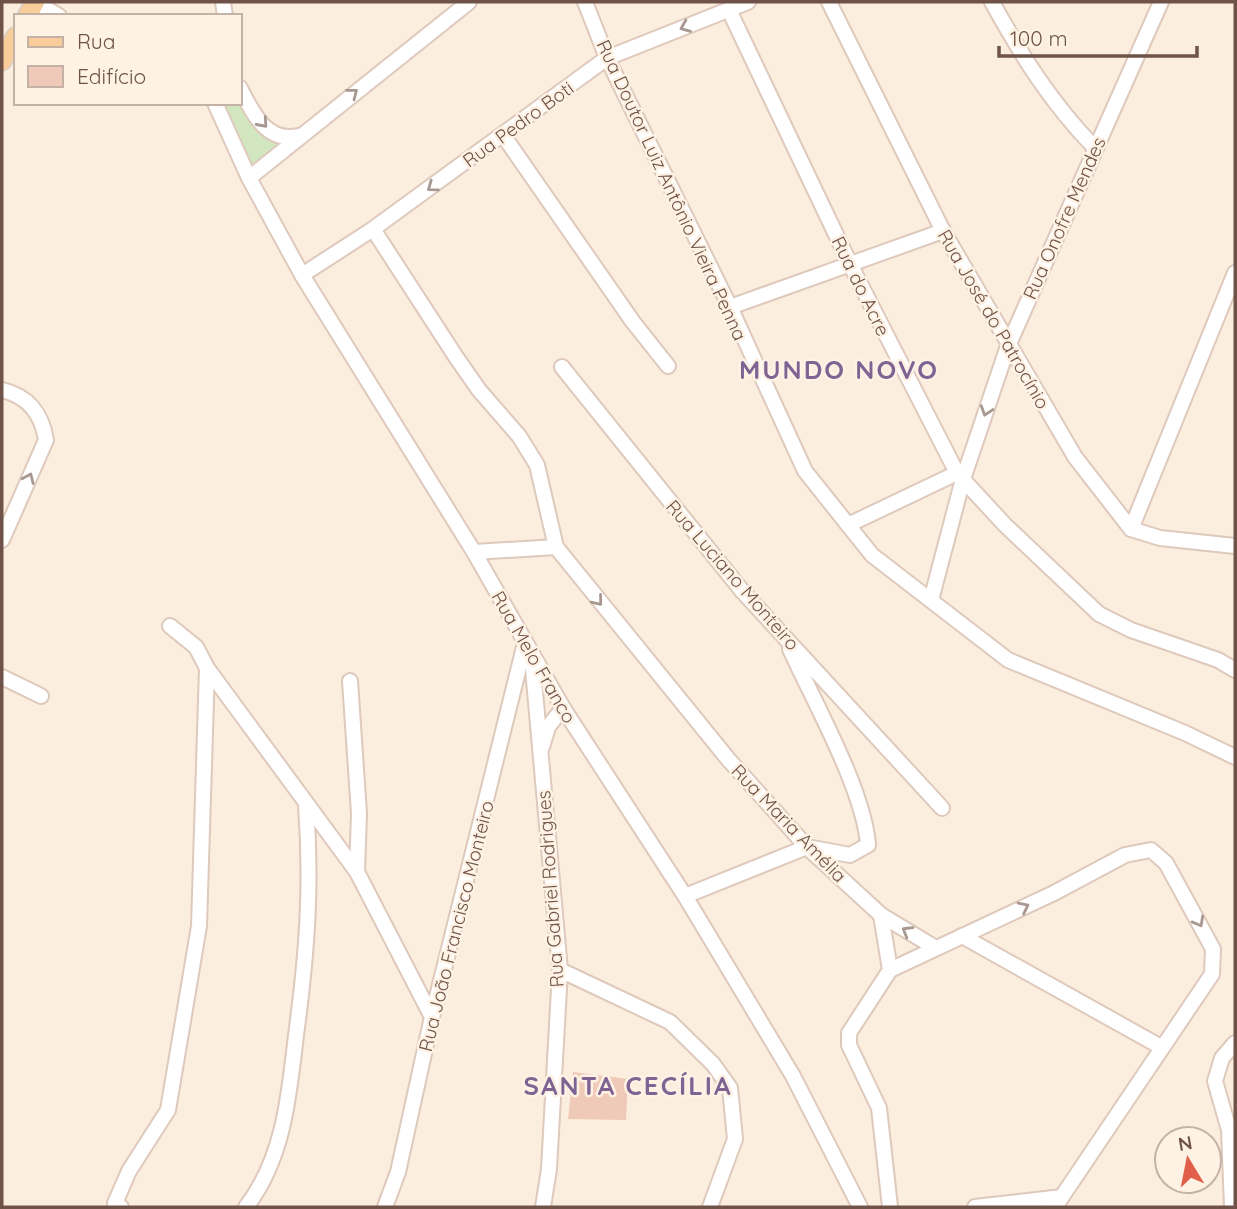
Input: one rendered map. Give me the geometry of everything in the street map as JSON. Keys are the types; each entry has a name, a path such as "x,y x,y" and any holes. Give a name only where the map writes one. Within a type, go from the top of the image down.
{"main road":[{"path":"2,61 14,40"}],"street":[{"path":"35,2 56,14"},
{"path":"249,178 469,2"},
{"name":"Rua Doutor Luiz Antônio Vieira Penna","path":"585,2 607,58 730,307 805,471 872,555 1008,660 1185,733 1235,757"},
{"name":"Rua Pedro Boti","path":"302,275 373,229 607,58 748,2"},
{"name":"Rua José do Patrocínio","path":"829,2 943,231 1007,346 1074,457 1131,529"},
{"path":"992,2 1037,79 1068,121 1094,147"},
{"name":"Rua Onofre Mendes","path":"931,600 960,476 1007,346 1161,2"},
{"name":"Rua do Acre","path":"729,10 850,264 960,476 1005,526 1099,614 1131,630 1218,660 1235,670"},
{"path":"242,91 266,129 287,138 299,136"},
{"name":"Rua Melo Franco","path":"216,105 249,178 302,275 474,552 563,708 685,896 793,1076 860,1207"},
{"path":"503,135 633,321 668,366"},
{"path":"373,229 479,390 519,436 537,465 556,547 474,552"},
{"path":"730,307 943,231"},
{"path":"1235,273 1131,529 1160,538 1235,546"},
{"name":"Rua Luciano Monteiro","path":"562,367 743,592 942,808"},
{"path":"2,390 13,393 35,408 44,424 46,440 2,540"},
{"path":"848,525 960,476"},
{"name":"Rua Maria Amélia","path":"556,547 728,759 807,847 881,915 934,947"},
{"path":"170,626 195,647 207,668 357,872 432,1017"},
{"path":"685,896 807,847 850,855 859,853 868,845 866,826 848,776 785,638"},
{"name":"Rua Gabriel Rodrigues","path":"528,649 560,970 549,1168 543,1207"},
{"name":"Rua João Francisco Monteiro","path":"385,1207 398,1172 432,1017 528,649"},
{"path":"121,1207 115,1203 129,1171 168,1110 199,926 207,668"},
{"path":"2,677 41,696"},
{"path":"350,681 359,813 357,872"},
{"path":"540,755 548,727 563,708"},
{"path":"246,1207 263,1185 286,1118 306,962 311,874 306,804"},
{"path":"890,1207 879,1108 849,1045 849,1033 890,970 1125,855 1151,850 1166,863 1213,949 1212,974 1059,1202 975,1207"},
{"path":"881,915 890,970"},
{"path":"962,936 1161,1047"},
{"path":"560,970 670,1022 713,1064 730,1088 735,1139 710,1207"},
{"path":"1232,1207 1229,1130 1215,1081 1222,1058 1235,1043"}],"green space":[{"path":"242,104 263,135 282,141 270,157 253,167 225,119 224,105"}],"building":[{"path":"573,1072 628,1079 626,1120 568,1119"}],"district":[{"name":"MUNDO NOVO","path":"839,370"},
{"name":"SANTA CECÍLIA","path":"628,1086"}]}
